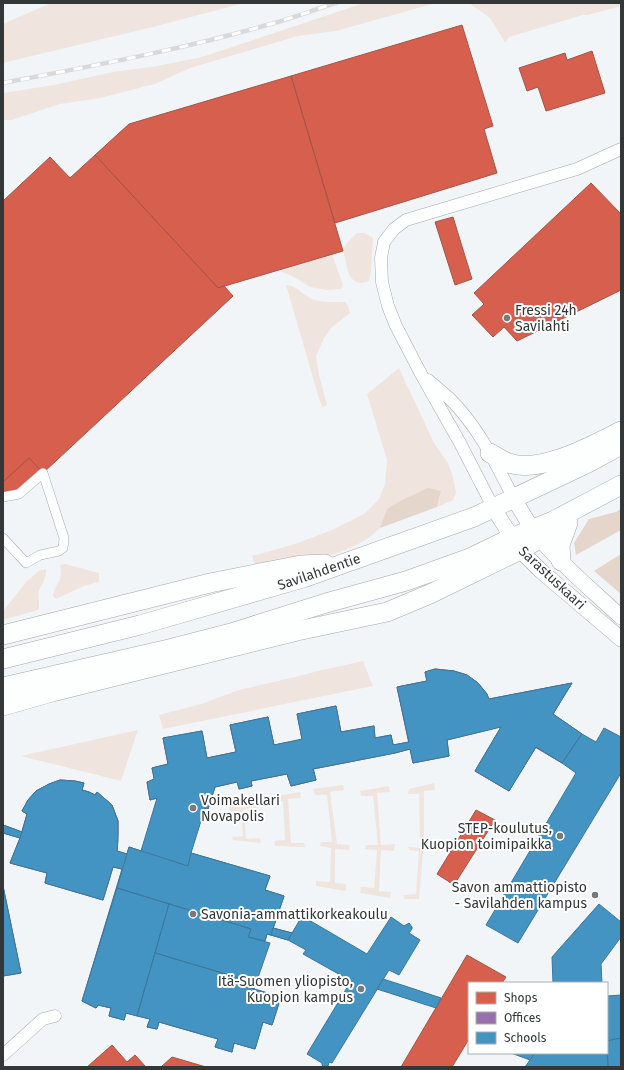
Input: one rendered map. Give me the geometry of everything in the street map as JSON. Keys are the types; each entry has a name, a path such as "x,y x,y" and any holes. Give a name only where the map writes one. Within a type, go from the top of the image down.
{"main road":[{"path":"490,453 509,463 530,466 546,463 571,454 621,431"},
{"name":"Savilahdentie","path":"3,659 108,633 303,578 494,509 588,463 621,444"},
{"path":"536,534 553,521 621,485"},
{"path":"561,561 560,545 568,523 586,504"},
{"path":"3,706 59,690 297,631 387,612 430,594 515,544 536,534 568,523"},
{"path":"4,687 120,661 253,626 326,603 406,581 470,558 515,544"},
{"path":"3,635 210,583 302,565 344,563"}],"street":[{"path":"494,509 460,442 421,374 396,326 388,306 382,282 381,258 384,242 394,229 406,220 577,169 621,149"},
{"path":"421,374 450,399 470,424 490,453 514,499"},
{"path":"3,497 19,494 43,473 64,538 64,548 59,551 40,555 26,563 3,538"},
{"name":"Sarastuskaari","path":"514,499 536,534 581,581 621,617"},
{"name":"Sarastuskaari","path":"494,509 515,544 541,571 621,639"},
{"path":"3,1055 43,1019 56,1016"}],"shaded area":[{"path":"51,3 244,3 153,27 3,63 3,24"},
{"path":"364,3 436,3 336,31 298,36 190,68 155,84 100,98 60,104 12,120 3,120 3,93 54,85 113,72 157,66 202,57"},
{"path":"469,3 621,3 621,6 583,15 509,37 505,42 490,18"},
{"path":"357,233 365,233 373,238 369,281 363,283 354,281 351,277 343,252 347,243"},
{"path":"332,254 343,285 341,289 327,290 310,287 294,277 280,271 306,261"},
{"path":"286,285 293,286 314,300 345,302 348,306 350,313 332,327 324,338 316,356 319,375 327,405 323,407 320,402"},
{"path":"399,368 434,443 448,463 453,477 456,493 453,500 437,507 441,491 387,509 379,529 367,539 353,547 321,558 256,568 252,556 295,544 332,530 364,514 379,499 385,484 387,460 367,394"},
{"path":"428,488 441,491 437,507 380,528 387,509"},
{"path":"621,509 621,530 576,555 574,543 589,519 616,512"},
{"path":"621,554 621,594 594,571"},
{"path":"65,564 99,573 99,582 84,586 56,599 53,596 61,575 60,565"},
{"path":"46,569 45,577 39,591 38,610 3,620 3,611 27,581 39,571"},
{"path":"363,661 373,686 163,729 159,715 201,704 239,690"},
{"path":"138,730 121,781 21,756"},
{"path":"434,783 435,790 424,791 424,842 431,843 423,852 419,899 404,899 404,895 416,894 419,851 409,850 408,847 420,848 419,794 408,794 409,789"},
{"path":"343,785 344,790 330,792 337,844 350,845 349,850 335,849 335,883 346,884 346,891 316,886 316,881 330,882 331,848 320,846 321,842 332,842 327,795 315,795 313,789"},
{"path":"389,786 390,792 377,793 381,845 395,844 394,851 381,850 379,891 391,892 390,898 360,893 361,887 374,888 377,850 365,849 366,845 378,845 373,796 361,796 360,791"},
{"path":"300,792 301,798 288,799 291,843 304,843 305,847 275,846 274,841 285,840 283,801 272,802 271,797"},
{"path":"257,802 258,808 244,809 246,839 260,838 261,843 233,840 232,837 243,836 241,813 231,813 228,807"}],"building: Shops":[{"path":"462,25 493,126 484,129 497,173 335,223 291,76"},
{"path":"592,51 605,93 546,111 538,87 527,91 519,68 565,53 567,60"},
{"path":"291,76 343,251 218,288 95,155 129,124"},
{"path":"95,155 218,288 224,286 233,296 43,473 29,458 3,482 3,201 50,157 70,178"},
{"path":"591,183 621,214 621,290 517,341 504,327 493,337 472,315 484,304 474,293"},
{"path":"453,217 472,279 455,285 435,222"},
{"path":"29,458 43,473 19,494 3,497 3,482"},
{"path":"435,669 454,671 467,675 478,683 487,694 495,728 439,742 425,672"},
{"path":"409,742 410,749 395,753 393,745"},
{"path":"476,810 495,820 454,885 437,874"},
{"path":"467,955 506,977 503,982 468,982 468,1041 452,1067 401,1067"},
{"path":"112,1045 127,1062 135,1055 146,1067 87,1067"},
{"path":"172,1057 206,1067 161,1067"}],"building: Offices":[{"path":"427,681 439,742 447,740 449,756 413,763 397,687"},
{"path":"572,683 553,714 495,728 489,699"},
{"path":"336,706 341,732 374,726 375,738 391,735 395,753 313,769 306,739 302,739 297,714"},
{"path":"553,714 582,734 562,763 501,727"},
{"path":"268,717 274,745 306,739 316,780 291,786 287,774 251,781 252,786 239,789 231,753 236,752 230,725"},
{"path":"501,727 536,747 509,791 475,771"},
{"path":"202,731 207,758 231,753 237,782 215,787 208,809 157,798 150,800 147,782 155,780 152,768 168,764 163,738"},
{"path":"60,780 84,783 82,790 95,795 97,792 112,805 118,821 117,851 127,854 122,869 113,867 103,900 45,883 47,873 10,863 20,838 27,814 22,811 28,800 36,791"},
{"path":"3,886 21,973 3,976"}],"building: Schools":[{"path":"435,669 454,671 467,675 478,683 489,699 572,683 553,714 582,734 562,763 536,747 509,791 475,771 501,727 447,740 449,756 413,763 410,749 313,769 316,780 291,786 287,774 251,781 252,786 239,789 237,782 215,787 208,809 205,808 191,853 270,876 265,890 284,896 273,928 292,933 302,916 367,954 391,917 404,926 409,923 412,927 409,933 420,940 399,975 389,970 332,1063 329,1062 328,1066 324,1067 322,1063 307,1054 351,981 303,954 306,950 288,940 267,934 265,941 248,937 251,929 169,904 155,953 239,978 237,984 281,997 272,1025 263,1022 255,1049 234,1043 232,1052 215,1047 218,1039 159,1022 157,1029 147,1027 150,1019 126,1013 124,1020 109,1016 111,1008 98,1005 96,1008 82,1001 122,869 113,867 103,900 45,883 47,873 10,863 20,838 3,833 3,825 22,832 27,814 22,811 28,800 36,791 60,780 84,783 82,790 95,795 97,792 112,805 118,821 117,851 127,854 129,847 141,851 157,798 150,800 147,782 154,779 152,768 168,764 163,738 202,731 207,758 236,752 230,725 268,717 274,745 302,739 297,714 336,706 341,732 374,726 375,738 391,735 393,745 409,742 397,687 427,681 425,672"},
{"path":"604,728 621,737 621,773 518,943 486,925 576,773 562,763 582,734 596,742"},
{"path":"3,825 22,832 20,838 3,833"},
{"path":"129,847 188,866 191,853 270,876 265,890 284,896 271,935 267,934 265,941 248,937 251,929 117,888"},
{"path":"3,886 21,973 3,976"},
{"path":"117,888 169,904 137,1016 126,1013 124,1020 109,1016 111,1008 98,1005 96,1008 82,1001"},
{"path":"169,904 251,929 248,937 270,943 254,989 237,984 239,978 155,953"},
{"path":"599,904 621,922 621,937 601,964 602,982 553,982 552,957"},
{"path":"273,928 292,933 288,940 271,935"},
{"path":"155,953 239,978 237,984 281,997 272,1025 263,1022 255,1049 234,1043 232,1052 215,1047 218,1039 159,1022 157,1029 147,1027 150,1019 137,1016"},
{"path":"383,979 441,998 436,1008 377,989"},
{"path":"621,995 621,1038 608,1041 608,996"},
{"path":"621,1038 621,1067 608,1067 608,1041"},
{"path":"514,1054 534,1054 530,1060"},
{"path":"534,1054 607,1054 608,1067 525,1067"}],"railway":[{"path":"3,83 135,57 201,42 276,23 336,3"}],"place":[{"name":"Fressi 24h Savilahti","path":"507,318"},
{"name":"Voimakellari Novapolis","path":"193,808"},
{"name":"STEP-koulutus, Kuopion toimipaikka","path":"560,836"},
{"name":"Savon ammattiopisto - Savilahden kampus","path":"595,895"},
{"name":"Savonia-ammattikorkeakoulu","path":"193,914"},
{"name":"Itä-Suomen yliopisto, Kuopion kampus","path":"361,989"}]}
